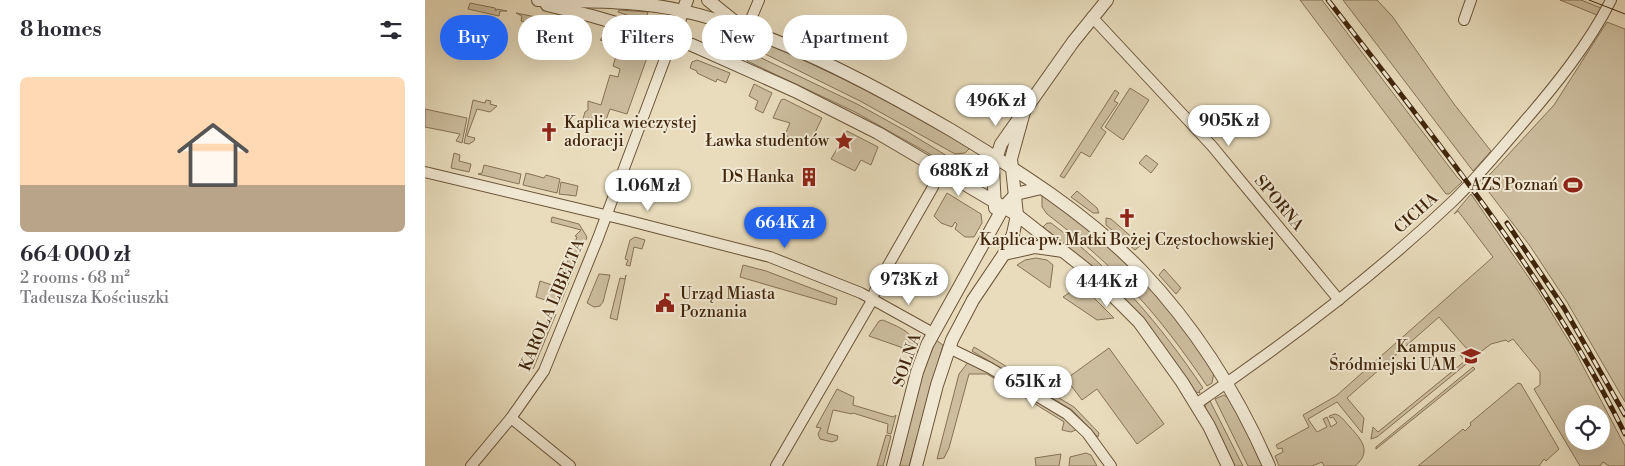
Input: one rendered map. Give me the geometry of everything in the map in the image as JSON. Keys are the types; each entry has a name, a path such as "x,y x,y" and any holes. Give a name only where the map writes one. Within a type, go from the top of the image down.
{"street":[{"path":"533,0 602,20"},
{"path":"538,0 653,6 685,5 709,15"},
{"path":"653,6 666,0"},
{"path":"708,0 727,15"},
{"path":"753,15 759,0"},
{"path":"995,157 1001,144 1092,17 1107,0"},
{"path":"1464,20 1471,0"},
{"name":"CICHA","path":"1196,404 1339,300 1452,202 1482,171 1555,86 1611,0"},
{"name":"SPORNA","path":"1092,17 1212,146 1339,300"},
{"path":"773,41 861,80 995,157 1096,228 1142,270 1179,313 1227,383 1269,466"},
{"path":"692,46 802,95 878,133 973,189 998,209 1017,215 1065,252 1101,283 1133,316 1162,352 1196,404 1228,466"},
{"name":"KAROLA LIBELTA","path":"471,466 511,418 544,371 664,60"},
{"path":"916,466 937,385 949,348 973,300 1004,254 1013,234 1017,215 1016,194 1011,167 1014,144 1024,112"},
{"name":"SOLNA","path":"995,157 993,180 998,209"},
{"path":"973,189 993,180 1011,167"},
{"path":"425,172 606,215 770,257 832,280 873,299 933,333"},
{"path":"776,466 873,299 878,282 933,187"},
{"path":"1016,194 1041,188"},
{"name":"SOLNA","path":"893,466 917,372 933,333 983,247 998,209 1016,194"},
{"path":"1004,254 1035,247 1065,252"},
{"path":"949,348 990,368 1067,414 1087,433 1111,466"},
{"path":"511,418 570,466"}],"shaded area":[{"path":"1300,0 1322,0 1462,182 1449,194 1446,194"},
{"path":"1343,0 1377,0 1392,16 1454,104 1491,151 1473,171"},
{"path":"1560,0 1581,0 1601,8 1597,15"},
{"path":"470,3 495,8 496,11 497,9 507,11 500,11 499,15 495,15 468,9"},
{"path":"619,10 648,12 647,15 627,15 618,12"},
{"name":"AZS Poznań","path":"1607,22 1625,29 1625,402 1567,302 1530,246 1482,183 1554,105"},
{"path":"773,47 783,52 783,60 802,60 811,64 918,118 970,148 965,153 955,154 860,101 773,58"},
{"path":"615,60 646,60 627,114 610,109 603,128 596,126 598,121 588,118 586,123 582,122 585,112 588,110 588,101 601,105 610,75 618,77 620,69 613,66"},
{"path":"697,60 730,73 726,83 717,79 716,82 690,68 692,62"},
{"path":"766,60 859,105 962,165 967,175 855,112 747,61"},
{"path":"754,84 772,93 763,113 755,109 758,101 749,96"},
{"path":"1130,88 1149,100 1123,140 1105,127"},
{"path":"1115,90 1119,93 1114,101 1118,103 1101,128 1106,132 1090,157 1081,152 1064,178 1060,176"},
{"path":"784,99 822,118 808,147 785,135 790,123 773,118 781,100"},
{"path":"473,100 485,103 486,100 491,101 490,104 497,106 490,112 477,109 467,136 475,138 469,144 464,143"},
{"path":"425,109 467,118 462,143 456,141 460,134 425,127"},
{"path":"847,131 878,147 871,165 861,160 855,171 831,159 841,142 844,144 846,139 843,137"},
{"path":"454,153 460,155 459,161 471,164 469,172 451,168"},
{"path":"1146,155 1158,164 1151,173 1139,163"},
{"path":"484,165 521,174 519,184 478,174 482,173"},
{"path":"526,173 544,178 546,175 560,179 557,193 523,185"},
{"path":"561,182 578,186 576,196 559,194"},
{"path":"1077,191 1097,208 1099,213 1093,213 1071,197"},
{"path":"947,193 981,214 982,223 974,237 965,237 955,229 957,224 955,222 952,227 941,223 934,216"},
{"path":"1471,194 1538,291 1575,351 1603,405 1565,405 1565,441 1534,389 1540,385 1540,372 1513,339 1508,342 1506,340 1491,344 1474,357 1439,317 1347,398 1364,418 1362,433 1337,402 1308,419 1317,432 1327,427 1323,419 1327,417 1331,427 1337,423 1333,417 1330,418 1329,416 1335,414 1343,419 1363,446 1363,456 1355,466 1324,466 1322,462 1312,466 1279,466 1275,456 1283,452 1282,448 1278,449 1276,445 1309,427 1303,415 1336,396 1493,257 1458,211 1454,214"},
{"path":"1042,195 1105,243 1129,264 1161,297 1214,372 1212,383 1207,386 1171,336 1135,292 1094,253 1047,214 1042,207"},
{"path":"552,217 579,224 587,237 561,302 554,303 536,297 540,281 558,287 577,237 575,236 581,230 551,222"},
{"path":"1106,218 1111,219 1141,245 1135,250 1106,225"},
{"path":"1047,223 1051,223 1095,259 1134,299 1170,341 1203,388 1199,391 1200,393 1196,392 1162,345 1127,303 1088,264 1043,227"},
{"path":"635,237 645,240 642,249 634,247 630,266 626,265 628,260 625,259 630,240"},
{"path":"1036,258 1047,260 1053,265 1050,288 1017,265 1025,260"},
{"path":"743,265 766,271 837,298 836,305 740,277"},
{"path":"1164,269 1181,288 1176,294 1159,275"},
{"path":"599,274 610,275 603,302 600,306 594,307 587,303"},
{"path":"626,275 617,320 610,318 620,278 625,279"},
{"path":"1081,285 1114,318 1097,320 1063,297"},
{"path":"551,312 556,314 533,369 529,367"},
{"path":"883,320 899,327 910,335 912,344 909,350 869,336 879,321"},
{"path":"936,340 943,345 909,466 899,466 924,369"},
{"path":"974,347 1074,407 1099,433 1098,437 1072,410 972,351"},
{"path":"1109,348 1164,424 1137,444 1097,389 1082,400 1066,379"},
{"path":"1463,352 1470,361 1377,437 1371,439 1373,427 1378,432 1465,361 1460,355"},
{"path":"969,361 1057,411 1078,429 1071,432 1062,430 1064,422 987,374 969,374 949,448 944,458 937,459 959,374"},
{"path":"1473,367 1475,369 1376,449 1376,447"},
{"path":"1518,383 1521,384 1559,449 1546,461 1544,459 1539,466 1418,466 1463,429 1465,431 1471,425 1470,423"},
{"path":"837,389 854,397 853,405 893,417 896,415 891,434 887,433 888,424 853,413 833,410 827,433 838,436 837,440 832,442 820,439 818,434 821,428 816,427"},
{"path":"1224,395 1231,400 1263,466 1248,466 1215,399"},
{"path":"1210,401 1243,466 1234,466 1206,410 1205,405"},
{"path":"1610,418 1625,446 1625,466 1609,466 1603,462 1600,466 1580,466 1570,450 1610,450"},
{"path":"886,435 891,436 883,466 877,466"},
{"path":"1086,453 1091,455 1097,466 1069,466 1070,457"},
{"path":"1061,454 1059,466 1036,466 1035,458"}],"tram line":[{"path":"1589,0 1625,14"}],"railway":[{"path":"1328,0 1409,104 1525,264 1561,319 1625,434"},
{"path":"1507,223 1564,308 1625,415"}],"place":[{"name":"Kaplica wieczystej adoracji","path":"549,132"},
{"name":"Ławka studentów","path":"844,141"},
{"name":"DS Hanka","path":"809,177"},
{"name":"AZS Poznań","path":"1573,185"},
{"name":"Kaplica pw. Matki Bożej Częstochowskiej","path":"1127,218"},
{"name":"Urząd Miasta Poznania","path":"665,303"},
{"name":"Kampus Śródmiejski UAM","path":"1471,356"}]}
